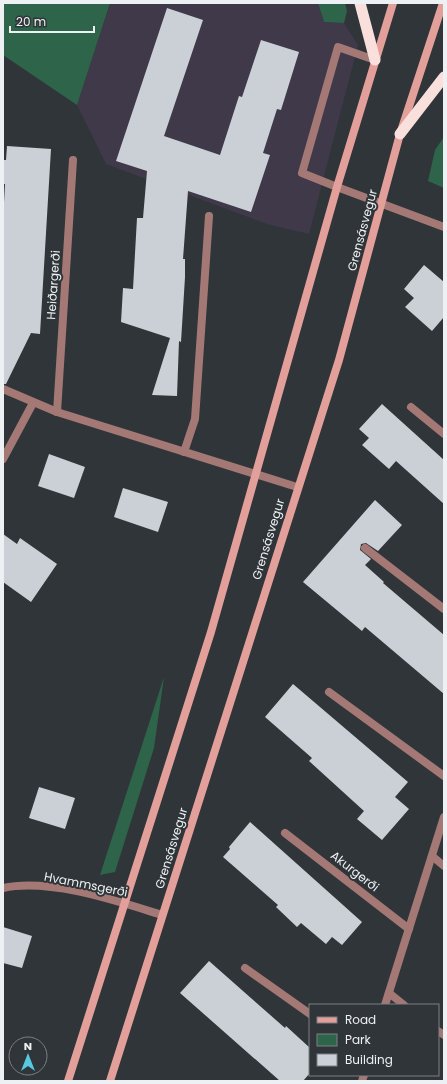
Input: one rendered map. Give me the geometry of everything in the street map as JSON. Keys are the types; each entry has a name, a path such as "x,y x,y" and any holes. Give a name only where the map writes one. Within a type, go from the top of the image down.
{"highway":[{"path":"360,3 375,60"},
{"path":"400,134 444,77"}],"main road":[{"path":"68,1081 211,632 337,187 392,3"},
{"name":"Grensásvegur","path":"110,1081 297,487 339,360 400,134 443,3"}],"street":[{"path":"375,60 338,47 302,173 444,227"},
{"name":"Heiðargerði","path":"57,412 72,160"},
{"path":"184,452 195,419 209,216"},
{"path":"3,389 57,412 297,487"},
{"path":"3,459 33,403"},
{"path":"411,407 444,434"},
{"path":"365,548 444,609"},
{"path":"329,692 444,776"},
{"path":"385,1004 444,817"},
{"name":"Akurgerði","path":"285,833 409,928"},
{"path":"432,856 444,866"},
{"name":"Hvammsgerði","path":"3,888 14,886 50,887 124,903 162,915"},
{"path":"245,968 309,1013"},
{"path":"389,993 403,1004"}],"shaded area":[{"path":"110,3 318,3 324,22 344,23 358,45 309,234 267,224 106,164 77,105"}],"green space":[{"path":"3,3 110,3 77,105 3,55"},
{"path":"318,3 345,3 347,11 344,23 324,22"},
{"path":"444,137 444,188 428,181 435,150"},
{"path":"164,677 154,748 115,872 100,875"}],"building":[{"path":"167,8 203,20 164,136 220,155 239,96 242,97 261,40 299,52 281,110 277,109 263,153 270,155 251,212 188,191 183,259 185,259 185,277 181,342 179,341 177,396 152,395 170,338 121,322 123,288 133,289 137,218 143,218 147,171 116,161"},
{"path":"7,146 51,149 40,334 31,333 6,384 3,384 3,221 5,184 3,184 3,160 6,160"},
{"path":"424,265 444,282 444,317 432,331 405,307 414,298 404,289"},
{"path":"382,404 444,460 444,504 396,461 389,469 362,445 369,438 359,429"},
{"path":"49,454 85,467 74,498 38,486"},
{"path":"123,488 168,502 158,532 114,517"},
{"path":"375,500 402,525 378,551 366,543 361,544 360,550 371,559 365,565 384,582 383,583 444,635 444,694 365,627 362,631 303,582"},
{"path":"3,534 17,544 20,538 57,564 31,602 3,582"},
{"path":"293,684 408,782 395,797 409,809 382,840 357,819 364,811 309,761 312,758 265,717"},
{"path":"39,787 75,798 65,829 29,818"},
{"path":"250,822 362,922 342,945 332,937 326,944 301,923 297,927 276,907 278,905 223,857 230,849 229,847"},
{"path":"3,927 32,936 22,968 3,963"},
{"path":"209,961 309,1047 309,1074 303,1081 280,1081 180,993"}]}
